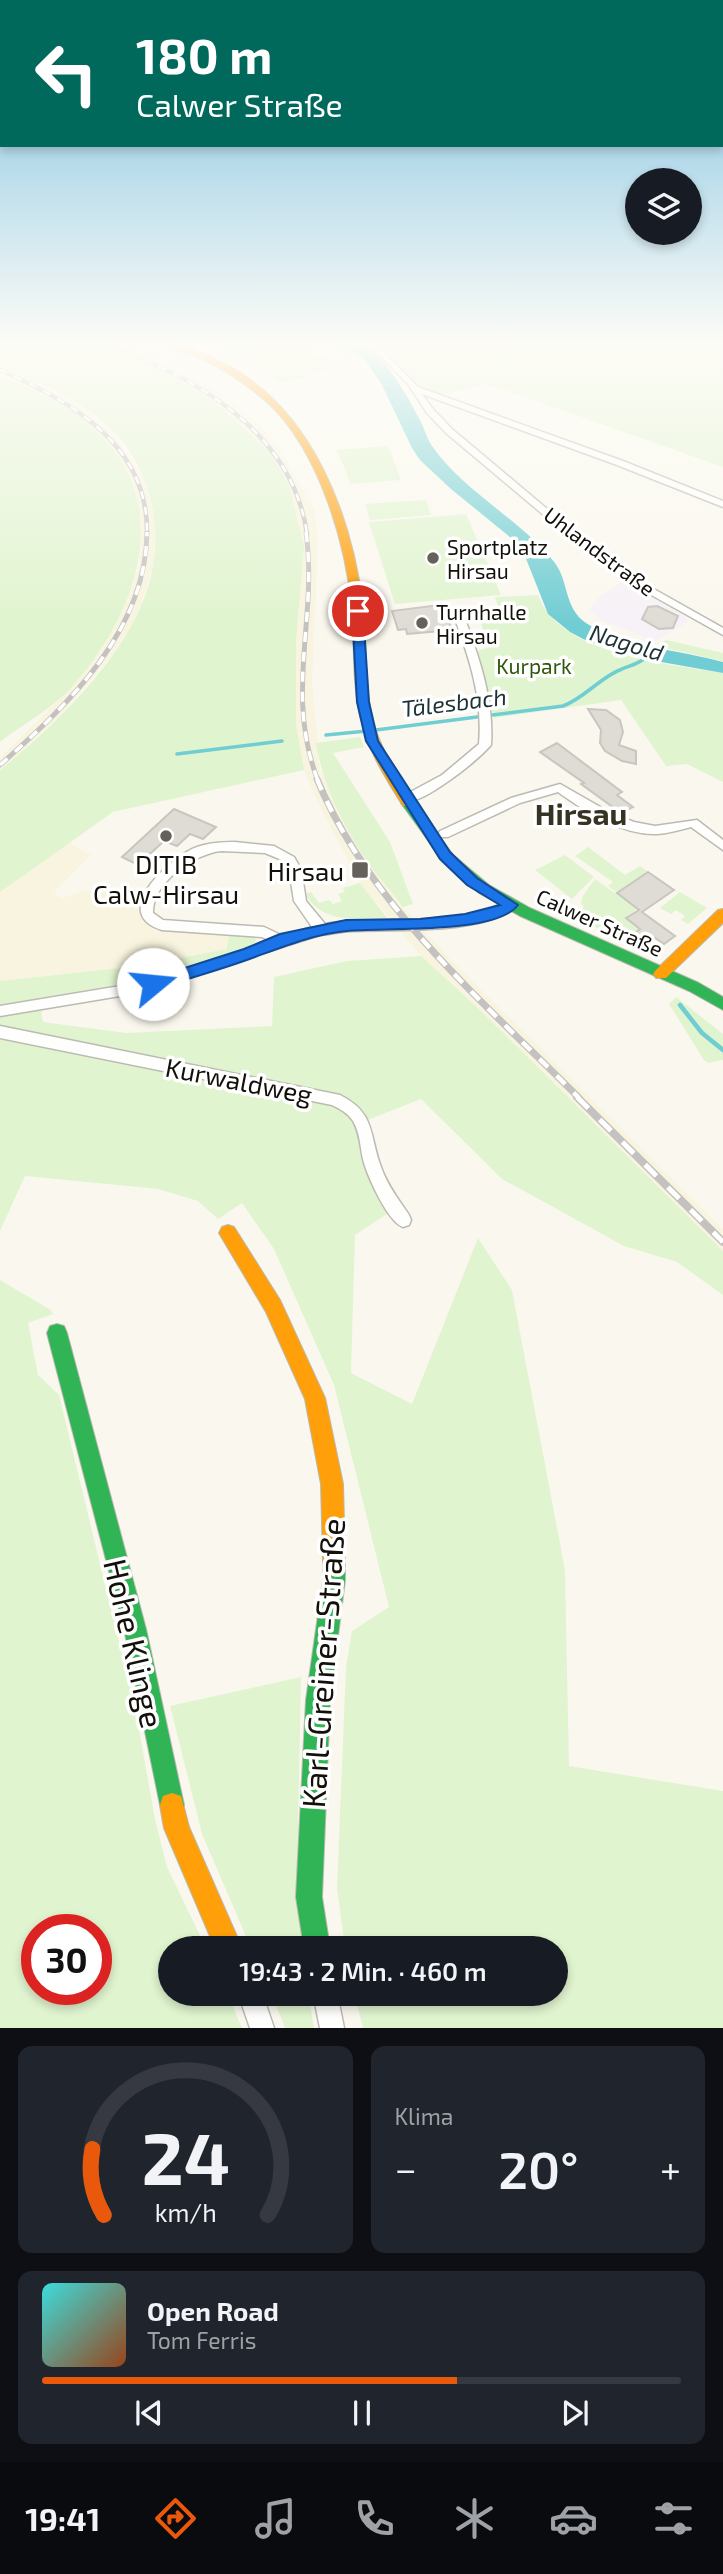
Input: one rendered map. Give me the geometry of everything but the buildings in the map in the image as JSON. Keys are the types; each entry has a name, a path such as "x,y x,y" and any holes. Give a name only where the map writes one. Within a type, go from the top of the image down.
{"main road":[{"name":"Calwer Straße","path":"300,436 322,478 350,564 358,611 366,721 372,741 432,839 457,868 487,892 510,905 661,974 691,962 723,914"},
{"path":"691,962 718,1000"},
{"path":"661,974 688,983 718,1000"},
{"path":"661,974 679,990 723,1020"},
{"name":"Karl-Greiner-Straße","path":"228,1234 273,1306 315,1398 332,1484 334,1580 318,1700 309,1897 315,1936"},
{"name":"Hohe Klinge","path":"57,1333 135,1629 177,1828 224,1936"}],"street":[{"name":"Uhlandstraße","path":"455,436 568,531 649,590 723,632"},
{"path":"545,436 723,504"},
{"path":"407,799 446,778 470,761 485,745 485,716 472,651 460,619"},
{"path":"444,834 545,790 560,788 583,804 618,820 654,830 693,823 723,846"},
{"path":"280,940 264,932 162,925 145,911 149,895 180,864 199,851 235,846 276,850 295,868 295,888 300,902 323,931"},
{"path":"0,1011 107,995 153,984 249,953 280,940 346,926 420,924 465,919 500,912 510,905"},
{"name":"Kurwaldweg","path":"0,1032 335,1099 352,1106 362,1120 376,1175 403,1220"},
{"path":"254,2006 262,2028"},
{"path":"328,2006 332,2028"}],"shaded area":[{"path":"90,436 115,436 144,479 156,522 154,562 141,606 112,655 58,718 0,770 0,758 70,689 101,650 125,606 139,566 142,524"},
{"path":"186,436 269,436 314,508 318,538 312,681 320,770 403,907 449,958 723,1229 723,1251 478,1008 421,956 360,883 318,803 304,770 296,725 296,640"},
{"path":"624,581 686,617 688,622 655,641 599,619 589,609 601,595"},
{"path":"68,842 91,855 54,891 60,899 83,891 117,891 139,896 141,915 148,926 156,931 229,933 228,949 139,966 0,981 0,892"}],"green space":[{"path":"0,436 100,436 109,444 129,477 139,512 140,548 132,584 118,620 97,655 72,687 47,709 0,742"},
{"path":"117,436 252,436 270,452 289,485 304,546 296,640 296,725 304,770 113,812 0,892 0,770 40,736 98,674 130,629 149,584 154,560 153,513 148,490 127,447"},
{"path":"634,436 723,436 723,467"},
{"path":"388,446 401,480 351,484 337,450"},
{"path":"426,500 431,515 370,520 365,504"},
{"name":"Sportplatz Hirsau","path":"466,514 501,595 395,604 369,522"},
{"name":"Kurpark","path":"538,595 550,615 568,631 592,644 646,660 723,673 723,782 687,764 666,766 621,700 494,718 477,651 490,647 479,618 500,613 495,597"},
{"path":"666,640 723,653 723,661 656,646"},
{"path":"360,737 364,747 333,753 390,842 413,904 403,907 353,839 330,792 319,760 316,743"},
{"path":"588,847 625,875 640,866 647,871 617,893 608,886 613,882 575,856"},
{"path":"565,855 594,877 572,899 535,870"},
{"path":"595,879 637,909 625,918 639,929 633,933 636,937 633,944 575,918 584,906 581,904 582,897"},
{"path":"360,883 387,918 353,919 331,915 312,904 305,894 311,892 319,903 329,900 333,904 342,901 338,894 345,892 343,888"},
{"path":"680,892 707,908 688,924 681,920 685,916 676,910 671,914 660,908"},
{"path":"229,933 256,938 255,943 229,954 176,971 39,998 43,1022 126,1033 272,1026 274,977 347,961 421,956 478,1008 723,1251 723,1295 677,1262 624,1246 502,1179 421,1099 365,1121 381,1177 402,1204 355,1235 351,1373 412,1404 478,1238 512,1290 565,1570 569,1766 723,1791 723,2028 363,2028 357,2006 568,2006 568,1936 343,1936 337,1888 346,1667 352,1631 389,1607 334,1385 274,1249 242,1203 218,1219 198,1201 158,1189 25,1176 0,1231 0,981 139,966 227,949"},
{"path":"676,997 723,1034 723,1060 708,1063 704,1060 669,1004"},
{"path":"0,1280 51,1310 53,1314 28,1323 38,1375 59,1395 136,1712 155,1819 167,1867 200,1936 158,1936 158,2006 233,2006 242,2028 0,2028"},
{"path":"301,1677 297,1883 303,1936 246,1936 202,1834 170,1706"},
{"path":"276,2006 310,2006 314,2028 285,2028"}],"water":[{"name":"Nagold","path":"406,436 427,436 432,446 460,477 541,547 555,563 574,610 586,623 600,631 633,642 723,662 723,673 650,660 587,641 570,632 548,614 521,546 451,489 420,460"}],"waterway":[{"name":"Tälesbach","path":"376,730 563,706 614,673 638,663 647,656"},
{"name":"Tälesbach","path":"326,735 367,731"},
{"name":"Tälesbach","path":"177,754 282,741"},
{"path":"680,1005 702,1033 723,1050"}],"railway":[{"path":"106,436 120,451 135,475 144,503 147,533"},
{"path":"259,436 281,464 297,497 307,534"},
{"path":"306,532 309,564 302,686 303,717 308,748 318,781"},
{"path":"0,765 77,691 118,633 133,602 143,568 147,533"},
{"path":"317,779 339,825 398,911 469,989 579,1098"},
{"path":"577,1097 723,1242"}],"traffic: fast":[{"path":"408,803 448,858 484,889 525,912 694,987 723,1004"},
{"path":"57,1333 135,1629 172,1805"},
{"path":"315,1936 309,1897 318,1700 334,1580 334,1561"}],"traffic: slow":[{"path":"298,436 325,486 346,548 357,607 361,683 369,728 381,758 408,803"},
{"path":"661,974 723,914"},
{"path":"228,1233 273,1306 315,1398 332,1484 334,1561"},
{"path":"172,1805 177,1828 224,1936"}],"place":[{"name":"Sportplatz Hirsau","path":"433,558"},
{"name":"Turnhalle Hirsau","path":"422,623"},
{"name":"DITIB Calw-Hirsau","path":"166,836"},
{"name":"Hirsau","path":"360,870"}],"district":[{"name":"Hirsau","path":"581,813"}],"route":[{"path":"153,984 249,953 280,940 346,926 420,924 465,919 500,912 510,905 472,881 445,855 432,839 372,741 363,702 358,611"}]}
